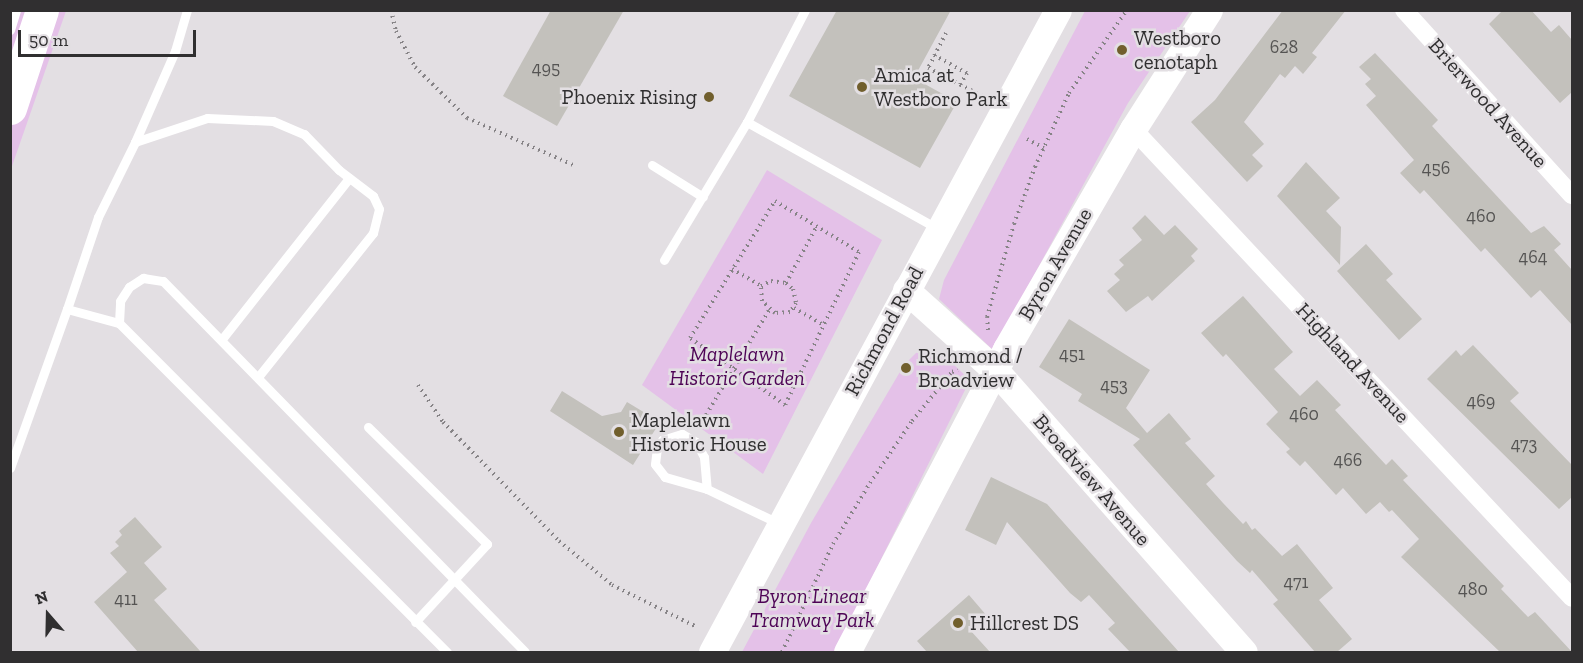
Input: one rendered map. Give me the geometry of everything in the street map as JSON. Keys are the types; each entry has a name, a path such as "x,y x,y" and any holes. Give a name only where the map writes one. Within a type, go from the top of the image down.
{"highway":[{"path":"10,108 42,10"}],"street":[{"name":"Richmond Road","path":"712,652 1058,10"},
{"name":"Byron Avenue","path":"849,651 995,370 1133,129 1209,10"},
{"name":"Brierwood Avenue","path":"1404,10 1572,195"},
{"name":"Highland Avenue","path":"1133,129 1572,598"},
{"name":"Broadview Avenue","path":"906,290 995,370 1244,652"}],"lane":[{"path":"10,30 16,10"},
{"path":"10,468 98,217 135,142 175,51 187,10"},
{"path":"664,260 747,122 806,10"},
{"path":"135,142 207,118 273,121 304,134 349,178 373,196 379,209 374,233 258,377"},
{"path":"747,122 938,229"},
{"path":"652,165 703,197"},
{"path":"222,339 349,178"},
{"path":"118,323 120,301 129,287 143,278 163,281 222,339 453,582 525,652"},
{"path":"67,309 118,323 447,652"},
{"path":"368,427 487,544 416,622"},
{"path":"707,489 704,457 692,439 677,434 662,440 657,447 655,464 664,477 707,489 780,524"}],"path":[{"path":"392,10 396,31 415,67 467,118 573,165"},
{"path":"946,33 928,68 984,97"},
{"path":"934,55 967,73 960,85"},
{"path":"1027,139 1044,148"},
{"path":"774,201 817,226 859,252 785,405 690,338 774,201"},
{"path":"786,283 817,226"},
{"path":"732,269 761,286"},
{"path":"761,286 771,281 786,283 794,292 794,308"},
{"path":"761,286 762,301 770,310 781,314 794,308"},
{"path":"794,308 824,325"},
{"path":"692,439 770,310"},
{"path":"418,385 443,423 559,541 612,585 698,627"}],"green space":[{"path":"11,11 66,11 11,169"},
{"path":"1085,11 1190,11 1128,103 993,350 939,299 944,280"},
{"name":"Maplelawn Historic Garden","path":"767,170 882,240 763,474 642,385"},
{"name":"Byron Linear Tramway Park","path":"922,347 950,361 970,380 835,652 742,652 811,523 904,365"}],"building":[{"path":"551,10 624,10 557,126 503,96"},
{"name":"Amica at Westboro Park","path":"837,10 951,10 914,78 957,102 920,168 789,96"},
{"path":"1283,10 1346,10 1312,53 1317,57 1303,74 1295,66 1285,78 1280,74 1244,122 1264,144 1252,155 1263,166 1247,182 1191,122 1215,100"},
{"path":"1503,10 1531,10 1551,32 1559,25 1572,40 1572,92 1560,103 1489,24"},
{"path":"1375,53 1438,120 1432,126 1531,233 1544,226 1561,244 1554,250 1572,270 1572,325 1540,290 1531,298 1485,248 1481,252 1424,190 1420,194 1400,173 1414,160 1366,105 1376,96 1365,84 1371,79 1359,67"},
{"path":"1306,162 1340,198 1326,211 1341,227 1340,265 1277,196"},
{"path":"1145,215 1164,235 1175,225 1198,249 1191,256 1195,261 1152,301 1148,296 1126,312 1107,291 1120,280 1114,274 1124,265 1119,260 1142,240 1132,228"},
{"path":"1366,244 1393,274 1386,280 1422,319 1399,340 1337,271"},
{"path":"1243,296 1293,352 1274,369 1300,396 1317,380 1341,405 1335,410 1386,465 1392,459 1408,476 1403,480 1504,586 1501,589 1528,617 1535,612 1572,652 1500,652 1401,557 1419,539 1392,510 1389,512 1380,502 1366,514 1343,488 1336,495 1305,461 1300,466 1286,452 1290,449 1266,424 1278,412 1226,354 1223,357 1201,333"},
{"path":"1069,319 1150,370 1126,408 1147,433 1169,413 1191,439 1185,443 1215,476 1206,484 1223,503 1243,524 1246,521 1252,530 1255,528 1282,556 1297,544 1333,588 1319,600 1352,639 1337,652 1315,652 1273,604 1278,600 1252,570 1250,573 1237,561 1133,445 1140,439 1078,401 1082,394 1039,367"},
{"path":"1473,345 1519,393 1510,401 1572,465 1572,497 1559,509 1427,379 1456,350 1461,356"},
{"name":"Maplelawn Historic House","path":"562,391 602,416 621,412 627,402 660,422 633,465 550,411"},
{"path":"991,477 1047,504 1179,652 1130,652 1108,629 1115,623 1089,595 1081,602 1070,593 1007,522 996,545 965,530"},
{"path":"135,517 162,547 144,563 167,589 154,600 201,652 138,652 94,602 127,572 110,553 119,546 115,542 122,535 119,531"},
{"name":"Hillcrest DS","path":"969,595 987,616 970,630 990,652 927,652 917,641"}],"place":[{"name":"Westboro cenotaph","path":"1122,50"},
{"name":"Amica at Westboro Park","path":"862,87"},
{"name":"Phoenix Rising","path":"709,97"},
{"name":"Richmond / Broadview","path":"906,368"},
{"name":"Maplelawn Historic House","path":"619,432"},
{"name":"Hillcrest DS","path":"958,623"}]}
